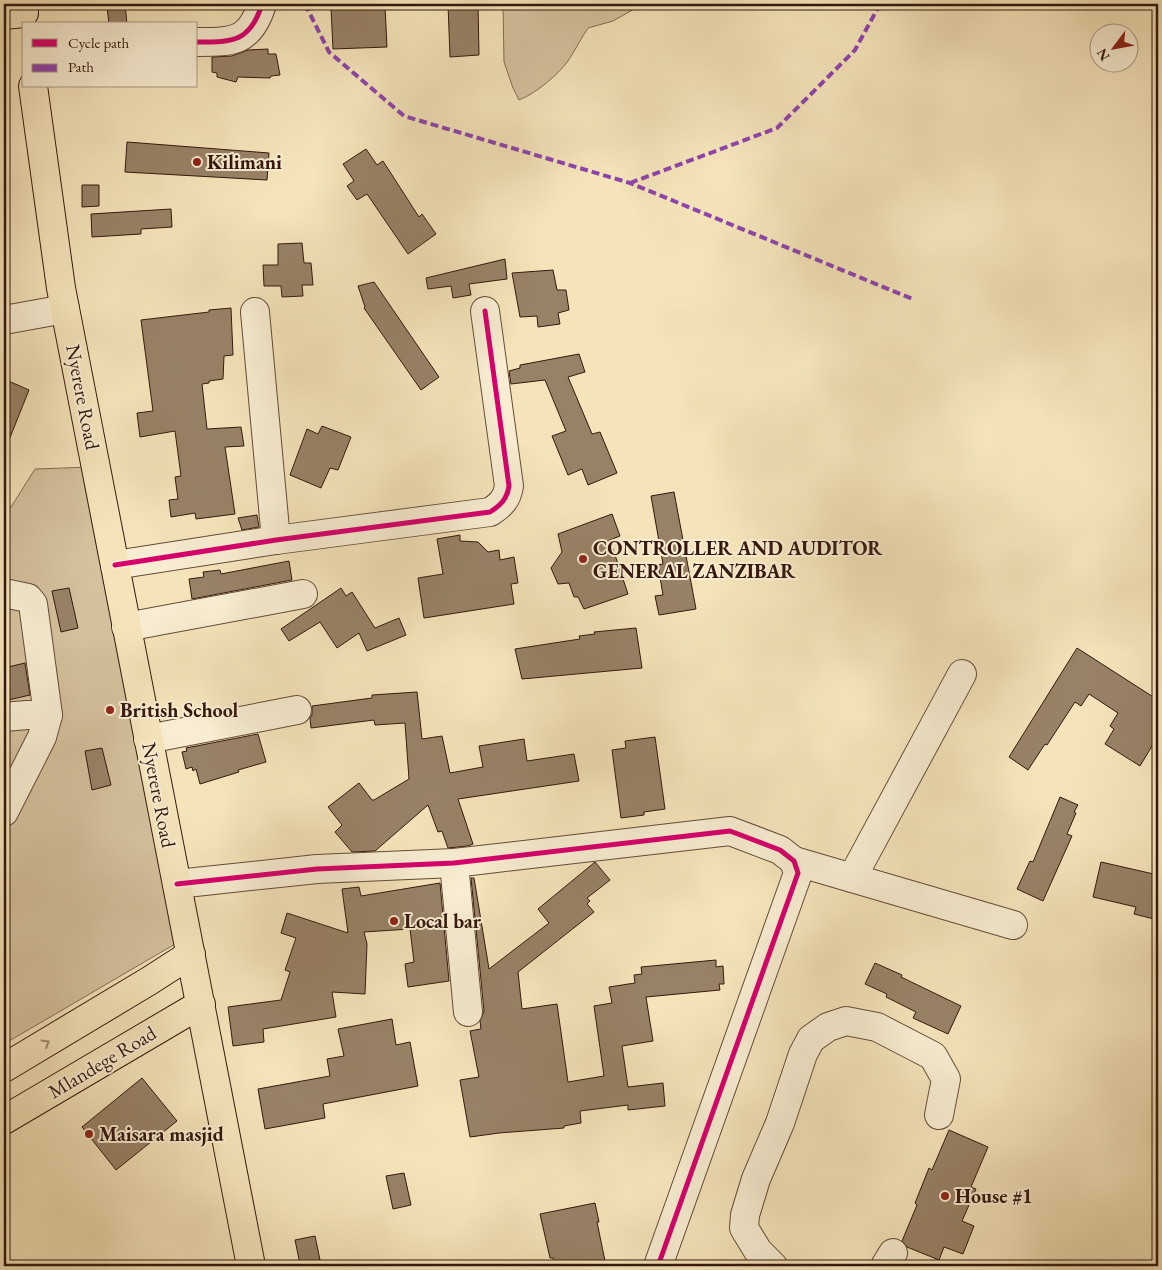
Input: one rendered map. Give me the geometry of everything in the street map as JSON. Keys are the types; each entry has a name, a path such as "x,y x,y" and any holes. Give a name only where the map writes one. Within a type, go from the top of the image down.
{"main road":[{"name":"Nyerere Road","path":"33,88 65,309 251,1266"},
{"path":"4,1068 191,954"},
{"name":"Mlandege Road","path":"4,1120 200,1004"}],"street":[{"path":"198,42 230,42 243,36 258,16 262,4"},
{"path":"4,320 65,309"},
{"path":"115,565 276,540 490,512 500,506 508,496 509,486 485,310"},
{"path":"255,312 276,540"},
{"path":"4,593 28,598 33,604 48,715 42,737 4,812"},
{"path":"126,627 302,594"},
{"path":"852,878 962,674"},
{"path":"148,739 297,710"},
{"path":"4,717 48,715"},
{"path":"177,884 317,870 454,863 730,831 780,850 794,861 1013,925"},
{"path":"658,1266 798,873 794,861"},
{"path":"454,863 468,1012"},
{"path":"773,1266 758,1251 744,1228 745,1215 756,1179 780,1123 803,1054 811,1039 828,1027 846,1021 877,1027 933,1056 946,1079 939,1115"}],"shaded area":[{"path":"503,4 643,4 613,21 588,28 568,61 558,72 546,84 519,100 504,62"},
{"path":"91,467 182,940 4,1044 4,505 11,507 35,469"}],"building":[{"path":"125,4 127,22 109,22 107,7"},
{"path":"448,4 478,4 479,55 450,57"},
{"path":"385,6 387,47 333,49 331,8"},
{"path":"268,49 268,54 276,54 280,75 271,76 270,78 238,77 236,82 217,77 217,73 212,72 212,57 232,56 248,50"},
{"name":"Kilimani","path":"127,142 269,153 267,180 125,172"},
{"path":"366,149 377,165 383,161 419,217 422,214 436,234 408,254 367,194 357,200 347,186 354,181 343,164"},
{"path":"82,185 99,185 99,206 82,207"},
{"path":"171,209 172,227 141,229 141,234 92,237 91,214"},
{"path":"302,243 304,263 311,263 313,285 302,285 303,296 282,297 281,286 264,286 263,265 278,265 278,244"},
{"path":"505,259 507,279 469,284 471,295 453,298 451,286 428,289 426,278"},
{"path":"553,270 557,290 566,290 569,310 558,313 560,324 538,327 537,316 520,317 512,273"},
{"path":"374,282 439,377 421,390 364,308 358,286"},
{"path":"231,308 233,355 224,356 223,379 202,384 207,429 241,427 244,446 225,447 235,514 196,519 195,513 171,517 169,500 178,499 175,477 181,476 175,431 140,437 137,413 153,411 141,320"},
{"path":"579,354 585,372 568,377 592,434 600,432 617,473 588,485 582,469 568,475 552,436 566,431 545,380 511,384 509,371 520,368 520,365"},
{"path":"4,379 29,390 5,450 4,450"},
{"path":"322,426 351,437 338,470 330,468 321,488 290,475 307,429 318,434"},
{"path":"674,492 696,609 659,615 655,596 663,595 658,565 663,564 651,496"},
{"path":"612,514 620,536 610,540 628,594 584,609 578,597 574,597 569,583 558,584 551,568 562,552 558,534"},
{"path":"257,515 259,527 242,530 238,518"},
{"path":"460,535 460,541 478,542 488,552 499,550 500,560 514,557 518,583 511,584 514,604 424,618 418,578 443,574 437,539"},
{"path":"289,561 292,580 192,599 189,579 204,577 203,572 220,570 221,574"},
{"path":"69,588 78,628 61,632 52,591"},
{"path":"341,588 346,596 352,592 375,628 399,618 406,635 367,651 359,633 337,648 320,622 289,641 281,629"},
{"path":"636,628 642,668 522,679 515,649 580,639 579,636 595,634 594,632"},
{"path":"1077,648 1158,700 1158,736 1140,766 1105,744 1114,729 1110,726 1118,713 1089,694 1081,706 1075,702 1028,770 1009,757"},
{"path":"25,663 30,695 4,701 4,668"},
{"path":"417,692 422,739 442,736 450,773 483,767 479,746 524,739 527,761 574,754 579,781 458,799 473,844 468,846 448,848 442,831 438,832 428,805 375,851 352,852 335,832 342,825 328,807 359,783 374,800 409,779 405,723 375,725 374,720 311,728 312,706 372,698 372,695"},
{"path":"258,734 266,762 200,784 196,769 193,771 192,767 186,769 182,752 187,751 186,748"},
{"path":"655,737 665,809 644,812 644,815 621,818 612,750 626,748 625,741"},
{"path":"102,748 111,785 92,790 85,751"},
{"path":"1060,797 1078,805 1067,834 1072,836 1043,901 1017,889 1030,861 1033,862"},
{"path":"595,862 610,880 587,898 590,901 587,904 594,912 518,972 522,1009 557,1004 568,1082 604,1076 594,1006 612,1003 609,987 635,983 634,975 642,974 641,967 716,960 716,967 723,966 724,984 719,984 720,990 646,997 653,1041 622,1046 628,1087 663,1083 665,1106 628,1110 628,1105 580,1111 581,1123 564,1126 564,1128 470,1137 460,1080 479,1077 470,1031 481,1029 480,1021 484,1011 471,878 474,878 489,969 549,923 538,909"},
{"path":"1101,862 1158,875 1158,920 1134,914 1136,907 1093,897"},
{"path":"440,883 449,981 408,987 405,964 414,962 410,929 364,932 367,944 365,994 332,992 336,1017 263,1029 264,1042 233,1046 228,1007 281,1000 290,972 285,970 296,938 281,933 287,913 348,933 342,889 359,887 361,896"},
{"path":"875,963 961,1006 948,1034 913,1018 916,1012 886,997 887,994 865,984"},
{"path":"392,1019 396,1045 410,1042 418,1086 323,1104 325,1118 265,1129 258,1089 330,1076 327,1059 344,1056 338,1029"},
{"path":"142,1078 177,1121 116,1170 82,1127"},
{"name":"House #1","path":"949,1130 988,1147 971,1187 976,1189 962,1221 974,1226 963,1254 944,1247 939,1260 907,1247 902,1241 917,1205 915,1203 929,1168 932,1170"},
{"path":"404,1173 411,1205 393,1209 386,1176"},
{"path":"595,1203 606,1266 555,1266 553,1258 550,1258 540,1214"},
{"path":"315,1236 320,1260 300,1264 295,1240"}],"marked path":[{"path":"305,4 329,52 404,116 630,183 915,300"},
{"path":"630,183 777,128 855,50 880,4"}],"cycle path":[{"path":"198,42 220,42 238,38 252,26 262,4"},
{"path":"115,565 276,540 490,512 505,498 509,486 485,311"},
{"path":"177,884 317,869 454,863 730,831 780,850 794,861 798,873 658,1266"}],"place":[{"name":"Kilimani","path":"197,162"},
{"name":"CONTROLLER AND AUDITOR GENERAL ZANZIBAR","path":"583,559"},
{"name":"British School","path":"110,710"},
{"name":"Local bar","path":"394,921"},
{"name":"Maisara masjid","path":"89,1134"},
{"name":"House #1","path":"945,1196"}]}
